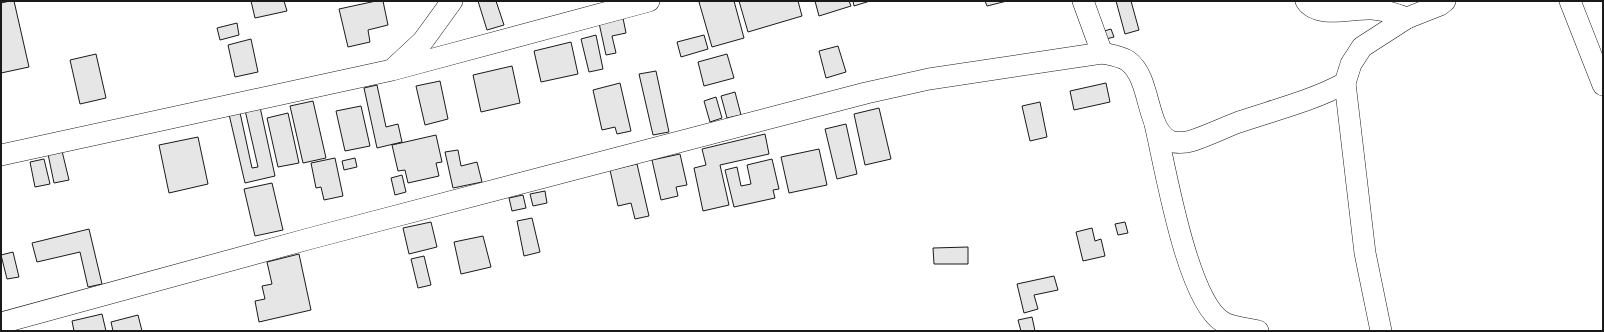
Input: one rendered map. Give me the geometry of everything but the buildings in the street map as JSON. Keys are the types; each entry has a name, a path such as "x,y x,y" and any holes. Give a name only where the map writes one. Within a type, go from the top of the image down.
{"street":[{"path":"392,70 423,41 452,1"},
{"path":"1,156 392,70 649,1"},
{"path":"1083,1 1102,53"},
{"path":"1306,1 1316,9 1329,12 1372,9 1407,18"},
{"path":"1382,331 1365,253 1345,83 1351,64 1362,47 1407,18 1440,5 1445,1"},
{"path":"1570,1 1603,85"},
{"path":"1,323 312,238 866,93 930,79 1102,53 1118,56 1128,61 1136,70 1143,84 1155,124 1177,224 1194,280 1205,302 1214,315 1223,322 1235,327 1258,331"},
{"path":"1155,124 1162,135 1170,141 1190,141 1237,122 1329,92 1345,83"}]}
